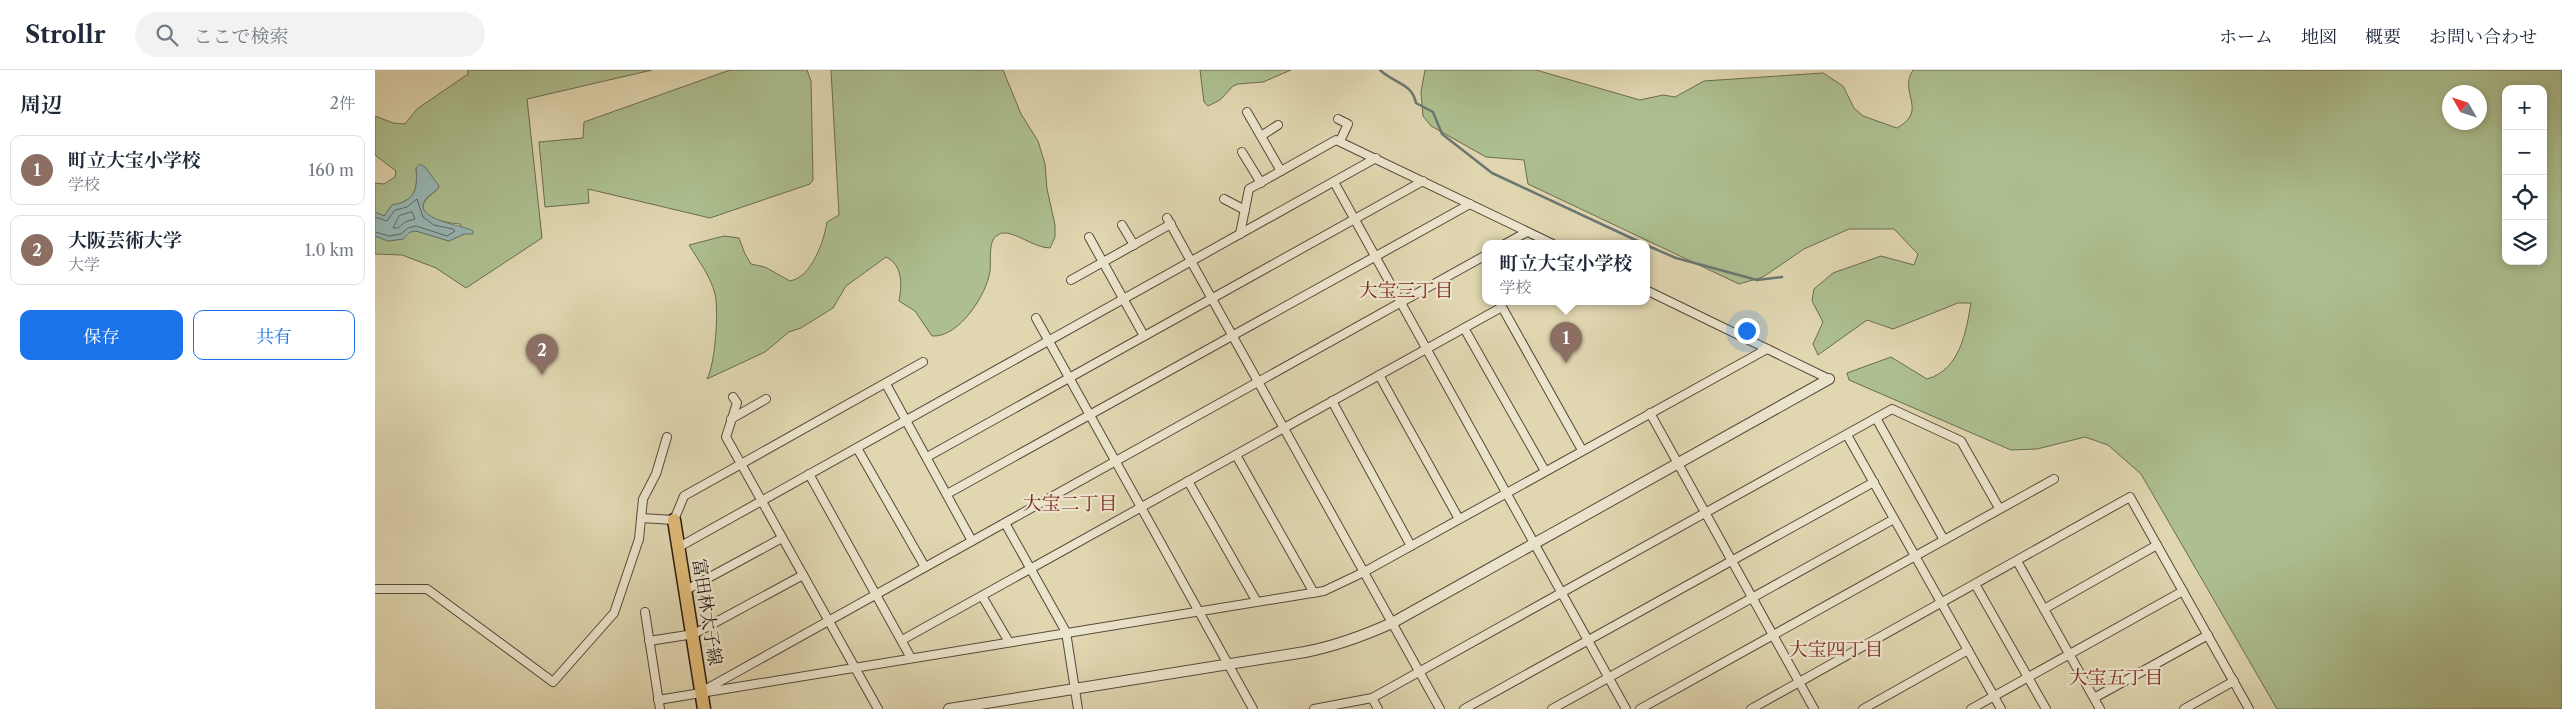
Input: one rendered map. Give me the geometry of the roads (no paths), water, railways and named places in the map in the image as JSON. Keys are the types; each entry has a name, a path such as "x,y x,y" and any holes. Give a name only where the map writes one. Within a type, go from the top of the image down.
{"main road":[{"name":"富田林太子線","path":"674,520 704,709"}],"street":[{"path":"1247,112 1281,171"},
{"path":"1338,119 1348,124 1340,141"},
{"path":"1261,136 1279,125"},
{"path":"1240,234 1249,189 1336,140 1544,240"},
{"path":"1242,152 1261,183"},
{"path":"679,547 1376,158"},
{"path":"927,457 1423,181"},
{"path":"1334,182 1626,709"},
{"path":"1224,198 1245,210"},
{"path":"947,494 1470,204"},
{"path":"1071,280 1134,245 1169,221 1440,709"},
{"path":"1122,225 1134,245"},
{"path":"1512,240 1527,232"},
{"path":"1089,237 1145,336"},
{"path":"702,691 1482,257"},
{"path":"1650,292 1829,379"},
{"path":"902,640 1502,307 1582,450"},
{"path":"1036,318 1253,709"},
{"path":"1464,328 1545,471"},
{"path":"658,700 702,691 1314,593 1335,588 1767,349"},
{"path":"641,518 674,520 684,496 923,362"},
{"path":"1379,376 1459,519"},
{"path":"949,709 985,706 1229,665 1331,647 1362,637 1829,379"},
{"path":"886,384 972,541"},
{"path":"733,397 737,403 726,437 878,709"},
{"path":"731,419 766,399"},
{"path":"1332,401 1411,546"},
{"path":"1315,709 1372,698 1892,409 1961,441 1999,508"},
{"path":"1650,413 1814,709"},
{"path":"1876,418 1943,540"},
{"path":"1847,435 2001,709"},
{"path":"375,589 427,589 553,682 614,613 639,539 643,499 656,474 667,437"},
{"path":"857,448 925,567"},
{"path":"1236,455 1314,593"},
{"path":"809,474 911,658"},
{"path":"1640,709 2053,479"},
{"path":"1188,481 1257,602"},
{"path":"1464,709 1874,482"},
{"path":"1751,709 2130,497 2249,709"},
{"path":"1552,709 1894,518"},
{"path":"1005,523 1066,632 1079,709"},
{"path":"686,590 783,538"},
{"path":"2044,609 2157,545"},
{"path":"2017,560 2100,709"},
{"path":"649,641 693,634 803,574"},
{"path":"1975,584 2046,709"},
{"path":"1971,709 2183,591"},
{"path":"982,596 1009,642"},
{"path":"645,612 660,709"},
{"path":"2094,698 2208,635"},
{"path":"1863,709 1968,650"},
{"path":"2184,709 2234,681"},
{"path":"1372,698 1378,709"}],"water":[{"path":"420,164 425,167 439,186 425,200 423,207 426,212 441,221 473,231 473,234 464,234 449,241 416,231 410,232 403,239 388,241 375,236 375,212 384,216 392,205 406,201 410,197 415,188 416,168"}],"waterway":[{"path":"1380,70 1407,87 1414,96 1416,103 1433,112 1442,134 1492,173 1635,240"},
{"path":"1650,247 1676,258 1757,280 1782,277"}],"place":[{"name":"町立大宝小学校","path":"1566,363"},
{"name":"大阪芸術大学","path":"542,375"}],"district":[{"name":"大宝三丁目","path":"1406,290"},
{"name":"大宝二丁目","path":"1070,503"},
{"name":"大宝四丁目","path":"1836,649"},
{"name":"大宝五丁目","path":"2116,677"}]}
